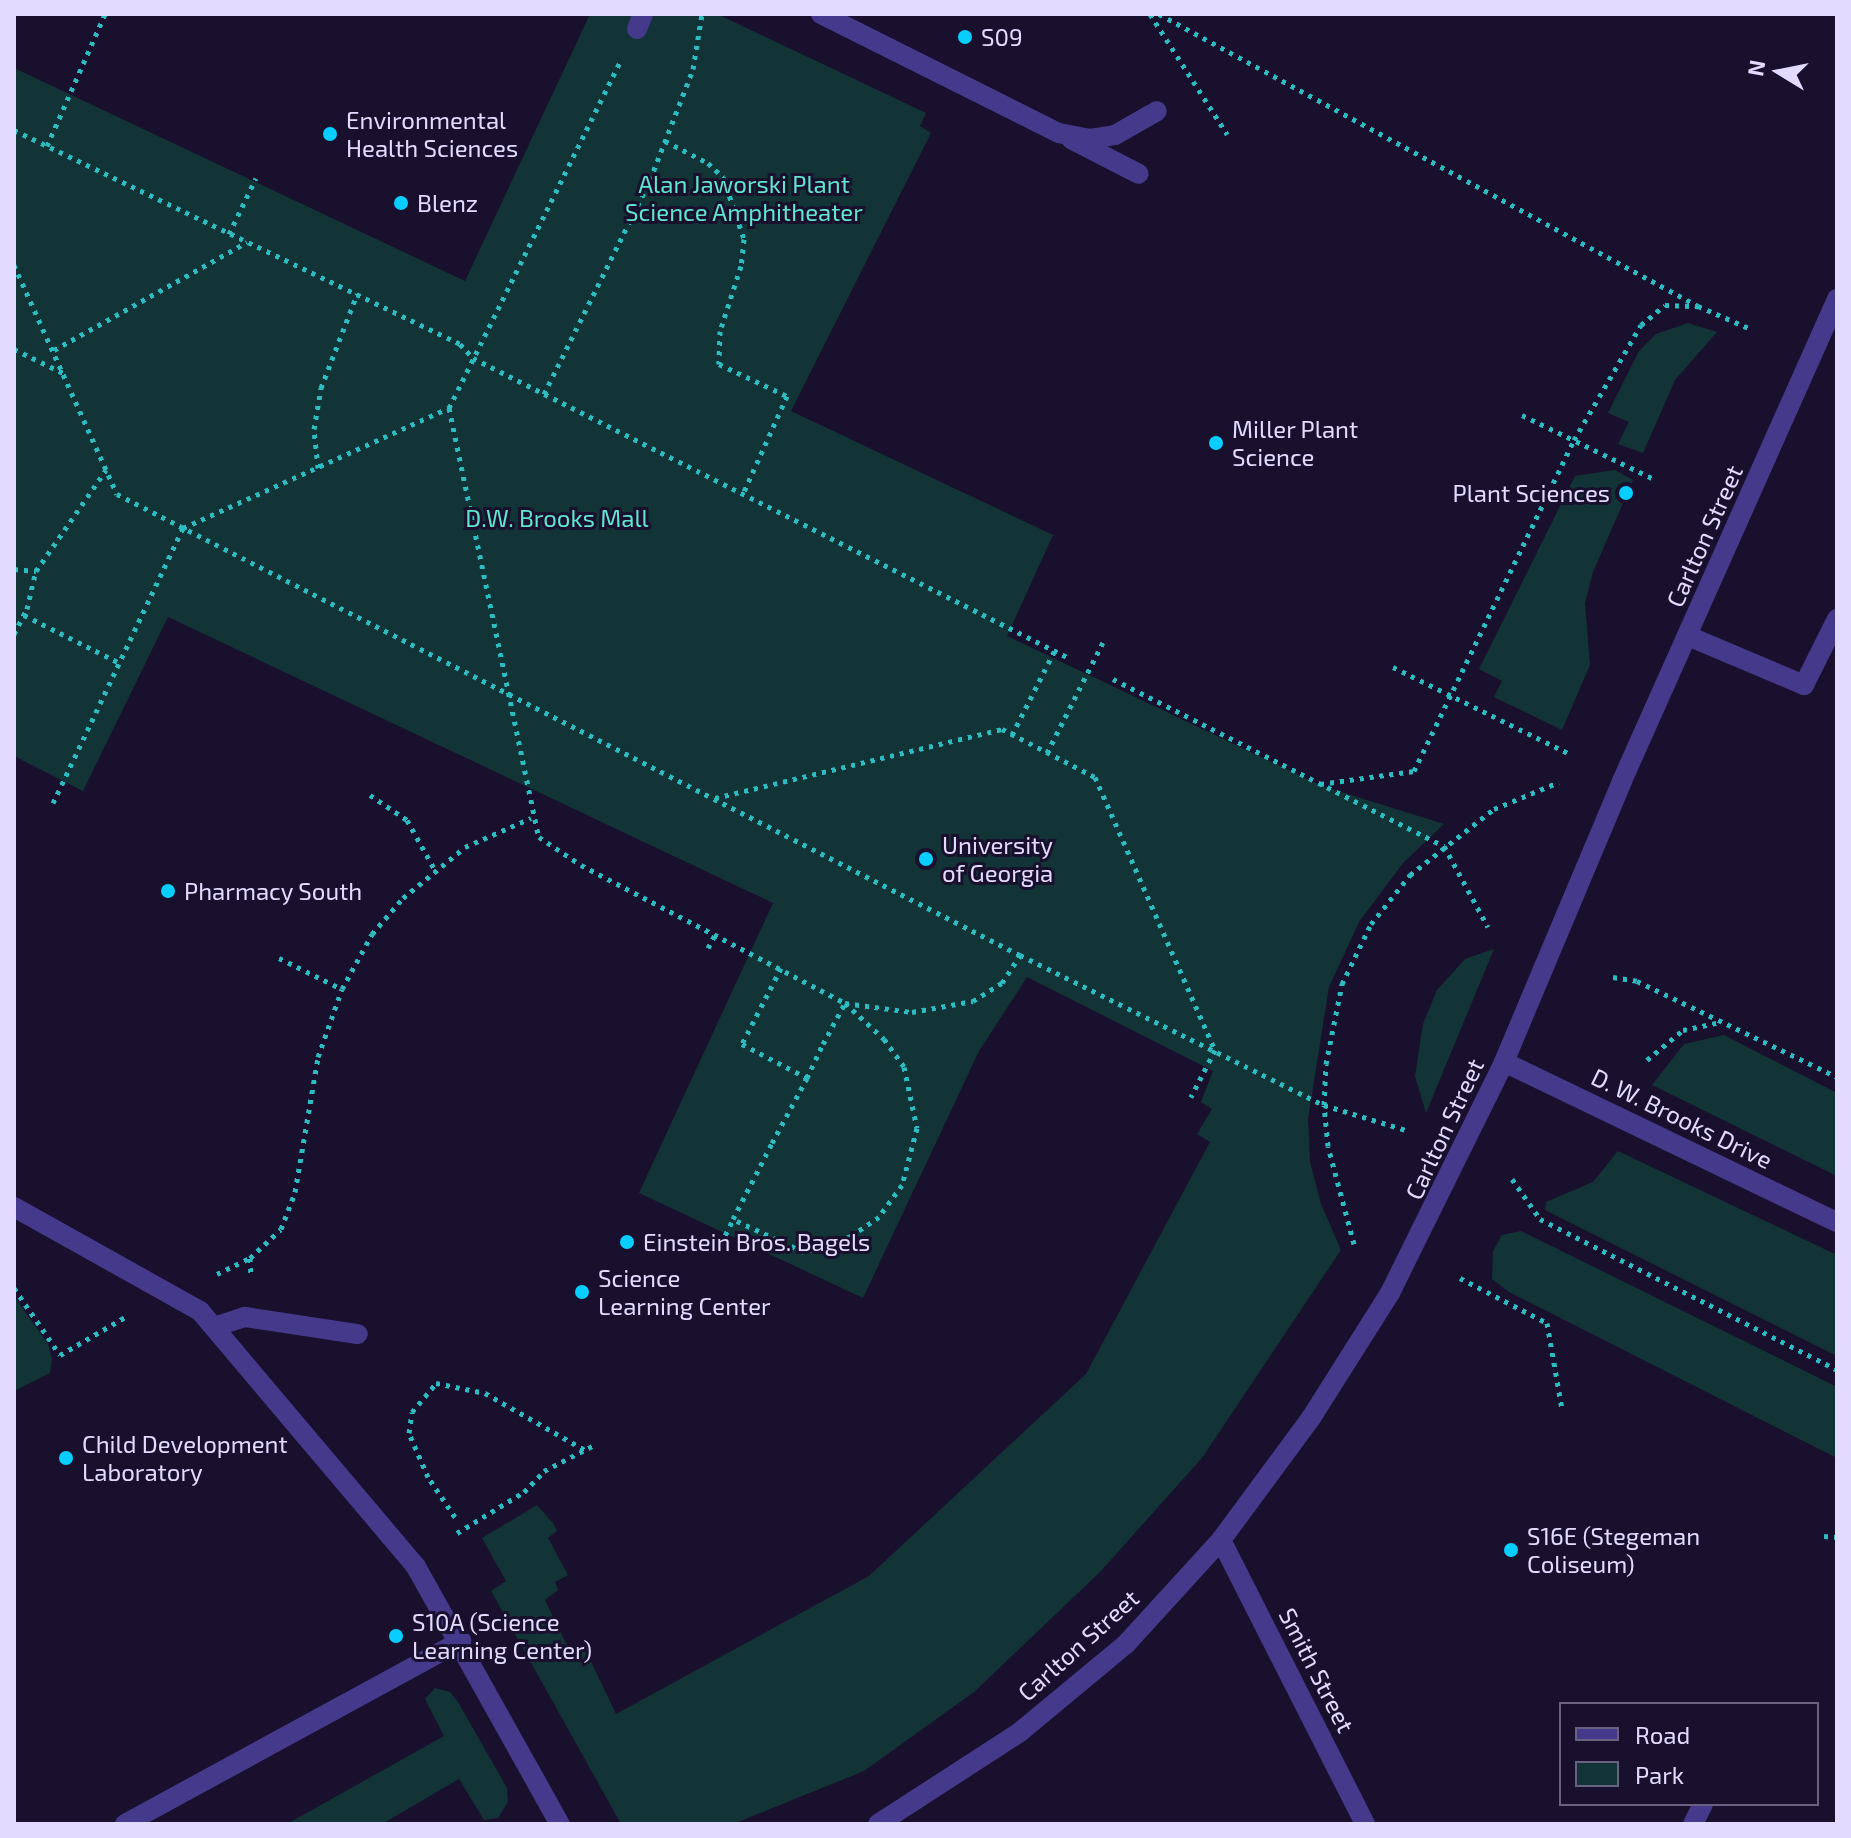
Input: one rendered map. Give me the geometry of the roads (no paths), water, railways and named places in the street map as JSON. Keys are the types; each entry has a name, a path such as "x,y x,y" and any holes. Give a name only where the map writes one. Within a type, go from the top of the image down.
{"street":[{"path":"821,14 1139,174"},
{"path":"1057,132 1090,139 1115,135 1157,111"},
{"name":"Carlton Street","path":"878,1824 1020,1732 1126,1644 1221,1540 1311,1418 1390,1293 1504,1062 1837,299"},
{"path":"1688,636 1804,685 1837,619"},
{"name":"D. W. Brooks Drive","path":"1504,1062 1837,1222"},
{"path":"14,1207 200,1311 415,1565 461,1641 560,1824"},
{"path":"214,1327 245,1317 358,1334"},
{"name":"Smith Street","path":"1221,1540 1365,1824"},
{"path":"125,1824 461,1641"},
{"path":"1693,1824 1702,1806"}],"place":[{"name":"S09","path":"965,37"},
{"name":"Environmental Health Sciences","path":"330,134"},
{"name":"Blenz","path":"401,203"},
{"name":"Miller Plant Science","path":"1216,443"},
{"name":"Plant Sciences","path":"1626,493"},
{"name":"University of Georgia","path":"926,859"},
{"name":"Pharmacy South","path":"168,891"},
{"name":"Einstein Bros. Bagels","path":"627,1242"},
{"name":"Science Learning Center","path":"582,1292"},
{"name":"Child Development Laboratory","path":"66,1458"},
{"name":"S16E (Stegeman Coliseum)","path":"1511,1550"},
{"name":"S10A (Science Learning Center)","path":"396,1636"}],"park label":[{"name":"Alan Jaworski Plant Science Amphitheater","path":"744,198"},
{"name":"D.W. Brooks Mall","path":"557,518"}]}
